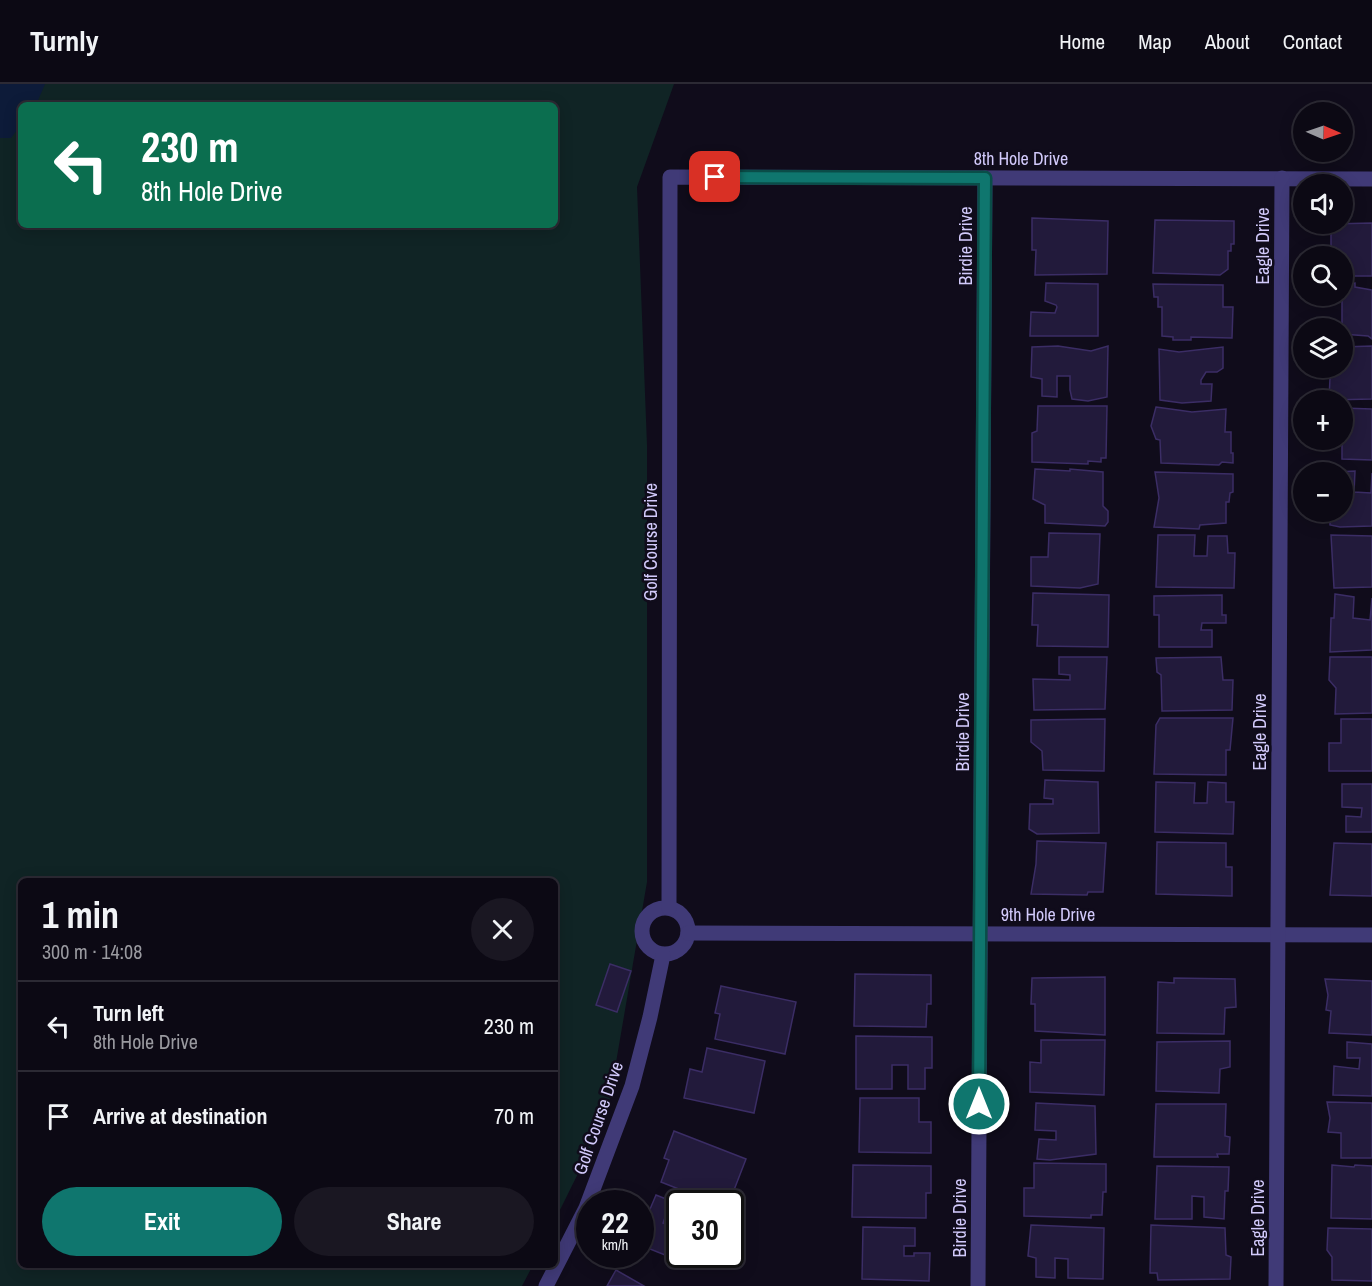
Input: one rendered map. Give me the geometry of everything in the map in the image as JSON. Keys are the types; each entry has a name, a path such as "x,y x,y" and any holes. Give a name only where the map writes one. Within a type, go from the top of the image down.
{"street":[{"name":"8th Hole Drive","path":"670,177 1372,179"},
{"name":"Golf Course Drive","path":"669,908 670,177"},
{"name":"Birdie Drive","path":"978,1286 985,178"},
{"name":"Eagle Drive","path":"1276,1286 1282,178"},
{"path":"669,908 681,914 688,933 682,947 663,955 649,949 644,943 641,929 648,915 654,910 669,908"},
{"name":"9th Hole Drive","path":"688,933 1372,935"},
{"name":"Golf Course Drive","path":"558,1263 586,1208 632,1086 663,955"},
{"name":"Golf Course Drive","path":"546,1286 555,1268"}],"green space":[{"path":"0,84 674,84 637,187 647,445 647,882 607,1115 558,1214 558,878 18,878 18,1268 531,1268 522,1286 0,1286"}],"water":[{"path":"0,84 45,84 37,102 18,102 18,129 11,138 0,138"}],"building":[{"path":"1032,218 1108,221 1107,274 1035,275 1036,250 1032,250"},
{"path":"1155,220 1234,221 1234,244 1231,244 1231,251 1228,251 1228,269 1220,275 1153,273"},
{"path":"1353,223 1372,223 1372,276 1353,276 1353,246 1331,246 1331,234 1353,234"},
{"path":"1046,283 1098,284 1098,336 1030,336 1031,312 1055,313 1057,307 1045,301"},
{"path":"1353,283 1355,283 1355,287 1372,290 1372,339 1368,336 1353,335 1353,318 1342,318 1342,306 1353,306"},
{"path":"1153,284 1223,285 1223,307 1233,307 1232,338 1191,337 1191,340 1173,340 1173,337 1162,336 1162,307 1158,307 1158,297 1154,297"},
{"path":"1058,346 1091,351 1108,346 1107,397 1088,401 1072,399 1070,376 1057,376 1057,397 1042,396 1042,379 1031,377 1032,347"},
{"path":"1372,346 1372,399 1353,399 1353,390 1329,390 1330,378 1353,378 1353,347"},
{"path":"1223,347 1223,368 1217,372 1206,372 1201,380 1201,384 1212,384 1211,401 1182,403 1160,400 1159,349 1179,352"},
{"path":"1038,406 1107,406 1106,458 1101,458 1101,462 1088,461 1088,464 1032,462 1032,433 1037,431"},
{"path":"1156,407 1192,412 1226,409 1225,432 1231,432 1233,463 1222,462 1219,465 1161,463 1160,440 1156,439 1151,426"},
{"path":"1353,408 1372,409 1372,460 1342,459 1342,450 1353,450"},
{"path":"1035,469 1103,472 1103,506 1108,511 1108,522 1105,526 1045,523 1045,505 1033,499"},
{"path":"1353,471 1355,471 1354,492 1371,493 1372,473 1372,526 1330,525 1330,522 1353,522"},
{"path":"1155,472 1233,474 1233,492 1230,493 1229,502 1226,502 1226,523 1200,525 1199,529 1154,527 1159,498"},
{"path":"1049,533 1100,534 1098,584 1080,588 1031,586 1031,557 1048,557"},
{"path":"1158,535 1195,535 1194,556 1207,556 1208,536 1227,536 1228,553 1235,553 1234,588 1156,587"},
{"path":"1331,535 1372,536 1372,587 1334,588"},
{"path":"1033,593 1109,595 1108,647 1037,646 1038,625 1032,625"},
{"path":"1335,594 1354,597 1353,618 1370,620 1372,598 1372,650 1330,652 1331,618 1334,618"},
{"path":"1222,595 1222,615 1226,615 1226,623 1202,623 1201,630 1212,630 1212,647 1159,647 1159,615 1154,615 1154,596"},
{"path":"1059,657 1107,657 1105,709 1034,710 1033,679 1070,680 1070,675 1059,674"},
{"path":"1221,657 1223,680 1233,680 1232,710 1162,711 1161,675 1157,672 1156,658"},
{"path":"1330,657 1372,657 1372,713 1335,714 1336,688 1329,680"},
{"path":"1160,718 1233,718 1230,750 1226,750 1226,775 1154,774 1156,725"},
{"path":"1105,719 1104,771 1043,770 1042,751 1031,742 1031,720"},
{"path":"1341,719 1372,719 1372,771 1329,771 1329,743 1341,743"},
{"path":"1045,780 1098,782 1099,833 1037,834 1029,829 1030,804 1053,804 1053,799 1044,798"},
{"path":"1156,782 1195,783 1194,803 1207,803 1208,782 1226,783 1226,802 1234,802 1233,834 1155,832"},
{"path":"1342,784 1372,784 1372,832 1346,832 1346,816 1361,817 1362,808 1342,807"},
{"path":"1037,841 1106,843 1103,892 1088,892 1087,895 1031,894"},
{"path":"1157,842 1226,843 1226,867 1232,867 1232,896 1156,894"},
{"path":"1334,843 1372,844 1372,896 1330,895"},
{"path":"610,964 631,971 617,1012 596,1005"},
{"path":"855,974 931,975 931,1004 927,1004 926,1027 854,1026"},
{"path":"1105,977 1105,1035 1035,1031 1035,1004 1031,1004 1032,978"},
{"path":"1174,978 1235,979 1236,1007 1225,1008 1224,1034 1157,1033 1158,982 1174,983"},
{"path":"1325,979 1372,981 1372,1035 1329,1033 1331,1011 1326,1010 1328,995"},
{"path":"721,986 796,1002 785,1054 715,1039 720,1014 715,1013"},
{"path":"856,1036 932,1037 932,1068 925,1068 925,1089 908,1089 908,1065 892,1065 892,1089 856,1089"},
{"path":"1041,1040 1105,1040 1104,1095 1030,1092 1030,1062 1041,1063"},
{"path":"1230,1041 1230,1067 1220,1069 1219,1093 1156,1091 1157,1042"},
{"path":"1347,1042 1372,1044 1372,1096 1333,1095 1334,1066 1359,1069 1360,1058 1347,1058"},
{"path":"707,1048 765,1061 754,1113 684,1098 690,1069 702,1072"},
{"path":"860,1098 919,1098 919,1122 931,1122 931,1153 859,1152"},
{"path":"1327,1102 1372,1103 1372,1158 1341,1158 1341,1133 1328,1132 1330,1118"},
{"path":"1036,1103 1095,1106 1096,1154 1050,1160 1037,1159 1039,1139 1056,1140 1056,1131 1035,1130"},
{"path":"1156,1104 1226,1104 1225,1136 1230,1137 1229,1154 1217,1154 1218,1157 1154,1157"},
{"path":"674,1131 746,1159 734,1190 681,1190 661,1182 669,1160 664,1158"},
{"path":"1034,1163 1106,1164 1106,1192 1103,1192 1102,1215 1091,1215 1091,1218 1024,1216 1024,1188 1034,1188"},
{"path":"853,1165 931,1166 931,1193 926,1193 926,1218 852,1217"},
{"path":"1332,1165 1372,1166 1372,1219 1331,1218"},
{"path":"1157,1166 1229,1167 1224,1219 1204,1217 1204,1197 1192,1196 1192,1219 1155,1219"},
{"path":"656,1195 666,1199 666,1215 663,1223 666,1224 666,1255 654,1251 654,1200"},
{"path":"1031,1225 1104,1228 1103,1279 1068,1278 1068,1259 1055,1258 1055,1278 1036,1277 1036,1258 1028,1256"},
{"path":"1151,1225 1225,1228 1226,1255 1231,1257 1230,1279 1158,1280 1157,1273 1150,1273"},
{"path":"863,1227 915,1228 915,1246 904,1246 904,1256 914,1256 914,1253 930,1253 929,1281 862,1279"},
{"path":"1328,1228 1372,1229 1372,1281 1332,1280 1332,1257 1327,1250"},
{"path":"616,1270 644,1286 607,1286"}],"route":[{"path":"715,177 985,178 979,1104"}]}
